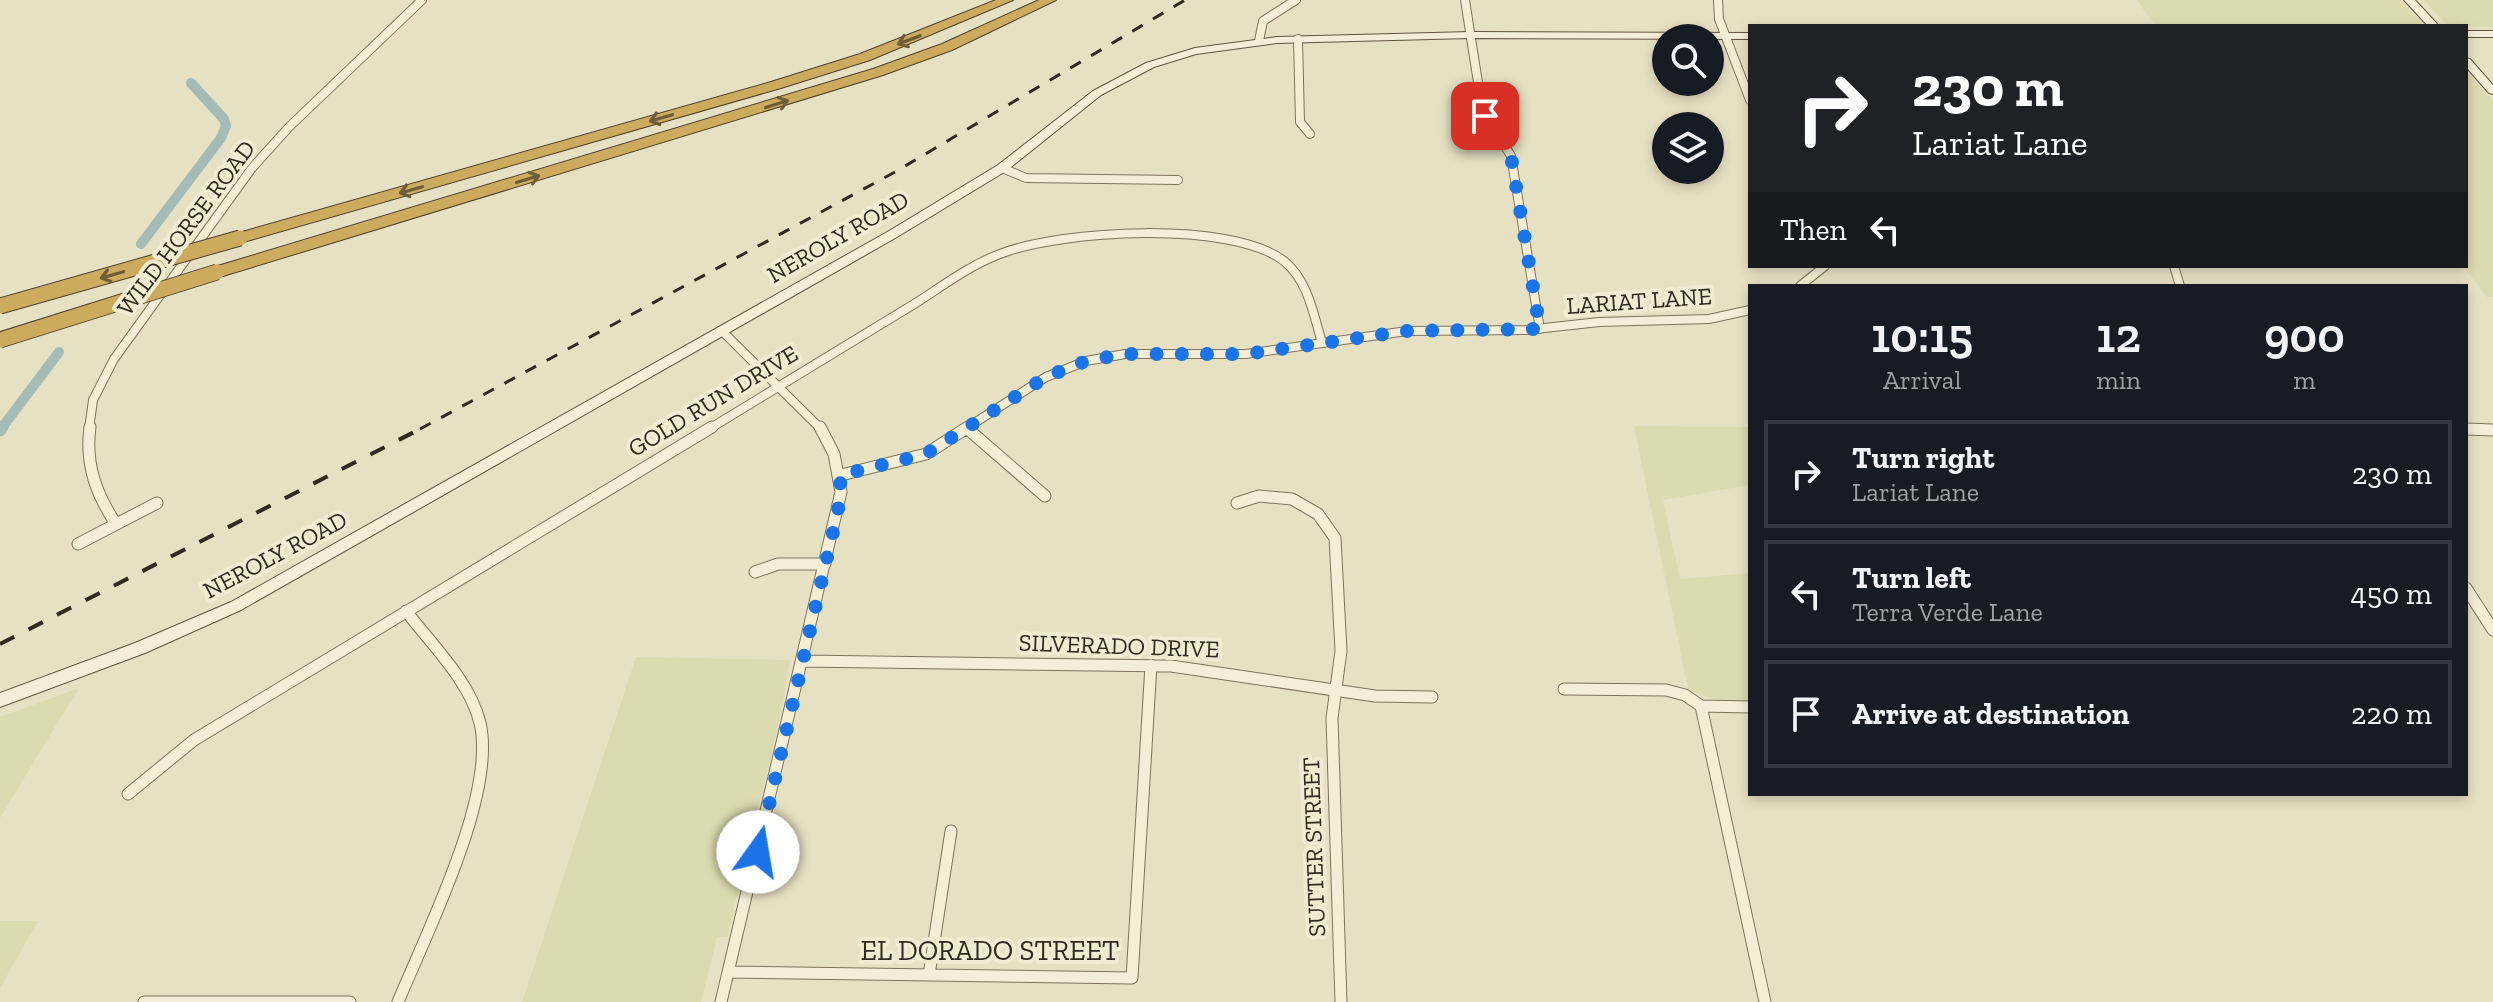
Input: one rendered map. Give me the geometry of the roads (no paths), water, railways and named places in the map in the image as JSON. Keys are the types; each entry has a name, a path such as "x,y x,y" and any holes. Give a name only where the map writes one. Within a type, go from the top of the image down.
{"highway":[{"path":"951,24 992,0"},
{"path":"0,306 776,85 951,24 1007,0"},
{"path":"0,350 214,277 453,201 878,72 947,47 1050,0"},
{"path":"0,340 214,277"}],"street":[{"name":"WILD HORSE ROAD","path":"116,524 96,494 87,446 93,400 114,359 252,168 289,127 422,0"},
{"path":"1259,41 1259,28 1268,15 1296,0"},
{"path":"1465,0 1482,108 1511,156 1540,329"},
{"path":"1718,0 1726,36 1748,95"},
{"path":"2409,0 2432,24"},
{"path":"2468,34 2493,34"},
{"name":"NEROLY ROAD","path":"0,700 140,648 236,606 722,331 1002,168 1097,93 1132,73 1195,51 1259,41 1471,35 1748,36"},
{"path":"1298,39 1300,122 1310,134"},
{"path":"2468,63 2493,91"},
{"path":"1002,168 1026,178 1178,180"},
{"name":"GOLD RUN DRIVE","path":"128,794 194,740 996,255 1072,236 1218,238 1259,246 1295,271 1322,343"},
{"path":"1802,284 1822,268"},
{"name":"LARIAT LANE","path":"841,475 907,461 969,430 1046,377 1086,361 1125,354 1246,354 1407,331 1540,329 1599,322 1709,319 1748,310"},
{"path":"721,1002 838,511 841,475 828,438 722,331"},
{"path":"2468,429 2493,430"},
{"path":"969,430 1045,496"},
{"name":"SUTTER STREET","path":"1237,503 1259,496 1292,499 1318,514 1328,524 1337,551 1341,651 1332,718 1341,1002"},
{"path":"78,544 157,503"},
{"path":"755,572 778,564 825,564"},
{"path":"2468,591 2493,630"},
{"path":"398,1002 474,806 484,754 481,726 473,705 406,611"},
{"name":"SILVERADO DRIVE","path":"802,661 1151,665 1213,670 1375,696 1432,697"},
{"name":"EL DORADO STREET","path":"729,972 1132,978 1151,665"},
{"path":"1564,689 1666,690 1685,695 1701,706 1748,707"},
{"path":"1701,706 1765,1002"},
{"path":"929,975 951,831"},
{"path":"144,1002 350,1002"}],"waterway":[{"path":"141,244 221,138 226,126 224,119 191,83"},
{"path":"1,429 59,352"}],"railway":[{"path":"420,429 895,172 1185,0"},
{"path":"0,644 424,427"}]}
